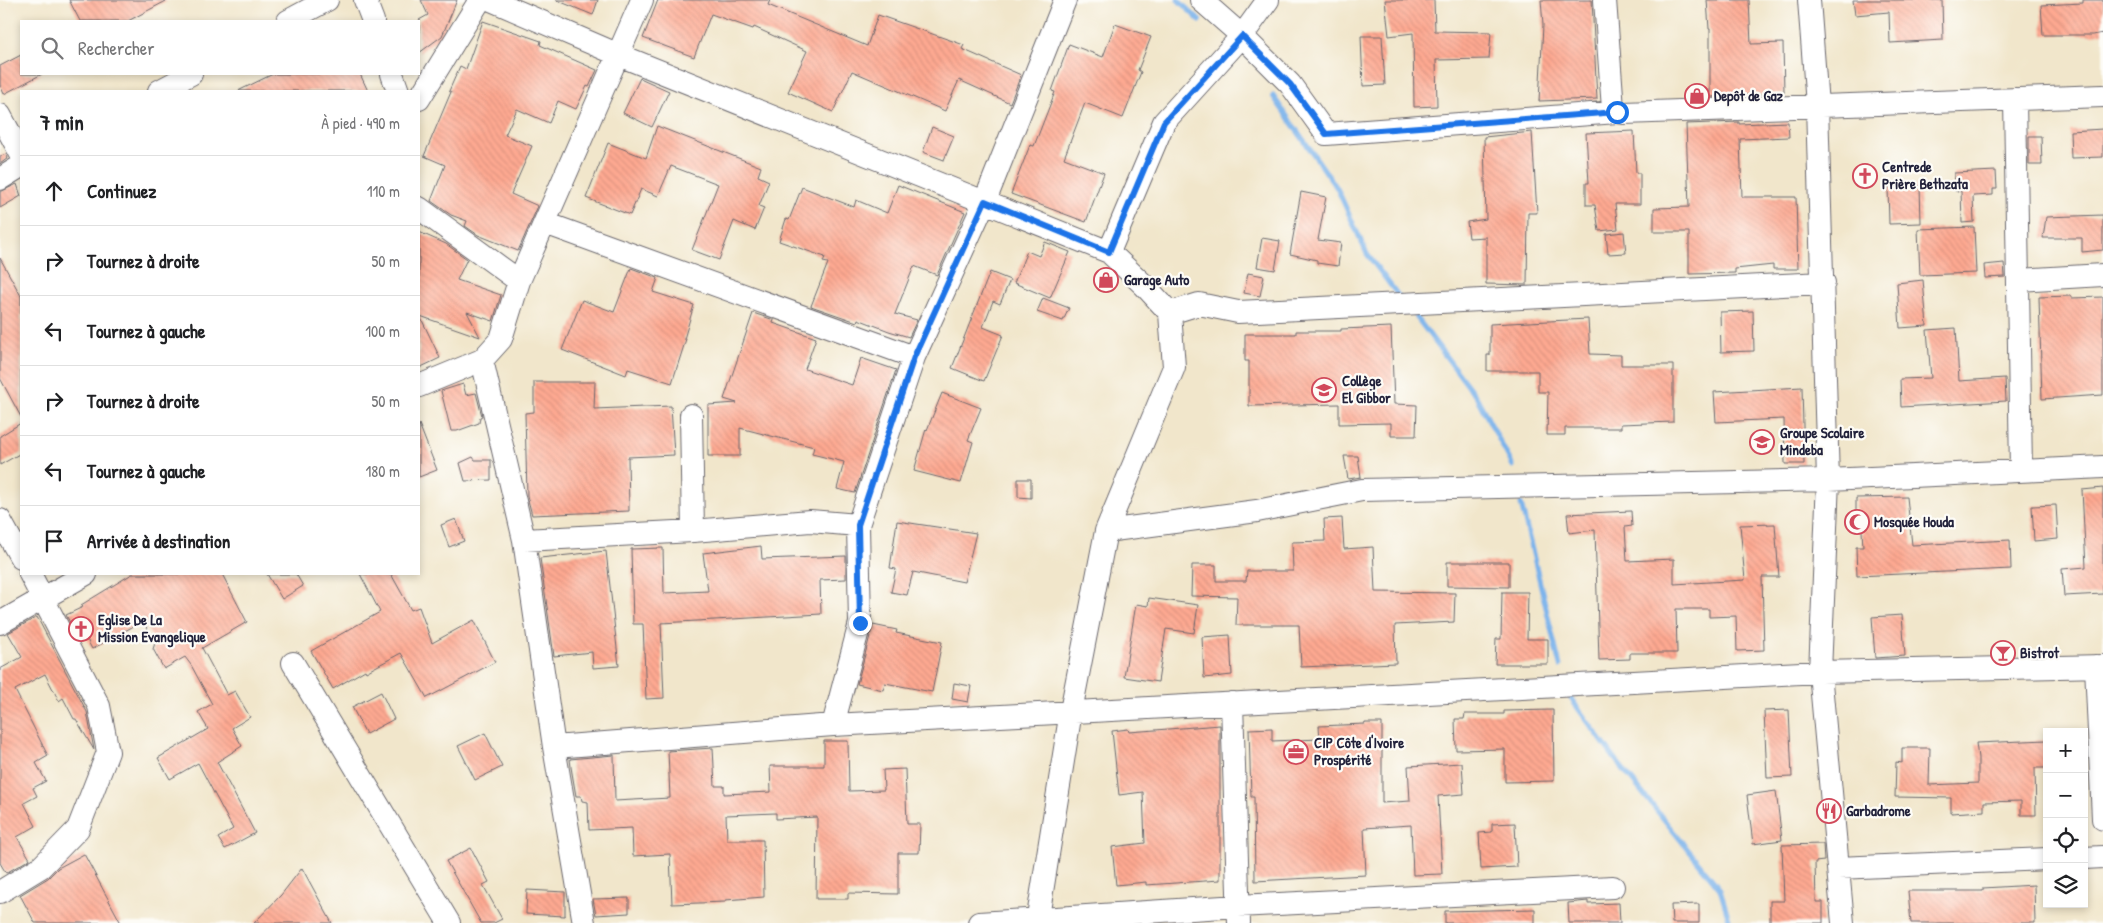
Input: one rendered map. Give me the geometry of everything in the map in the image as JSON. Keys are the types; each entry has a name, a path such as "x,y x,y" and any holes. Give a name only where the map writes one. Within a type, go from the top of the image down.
{"street":[{"path":"290,20 327,0"},
{"path":"365,0 373,20"},
{"path":"420,97 480,0"},
{"path":"491,0 620,55 1109,252 1170,313 1174,367 1106,531 1071,711 1037,922"},
{"path":"420,386 482,360 501,339 518,281 620,55 642,0"},
{"path":"833,725 860,623 858,525 914,357 985,201 1065,0"},
{"path":"1201,0 1242,36 1290,84 1326,134 1617,112 2103,96"},
{"path":"1109,252 1164,122 1242,36 1268,0"},
{"path":"1605,0 1613,109 1617,112"},
{"path":"1809,0 1818,105 1828,480 1820,672 1843,923"},
{"path":"161,90 189,75"},
{"path":"392,75 398,90"},
{"path":"2015,99 2021,471"},
{"path":"0,115 20,152"},
{"path":"0,179 20,167"},
{"path":"420,209 518,281"},
{"path":"545,223 914,357"},
{"path":"2018,280 2103,275"},
{"path":"1170,313 1200,304 1238,312 1824,283"},
{"path":"482,360 524,540 554,747 584,923"},
{"path":"690,415 693,531"},
{"path":"1106,531 1257,511 1356,490 1828,480 2103,467"},
{"path":"0,520 20,556"},
{"path":"524,540 693,531 810,521 858,525"},
{"path":"0,892 41,867 78,829 108,752 99,706 31,575"},
{"path":"0,623 84,575"},
{"path":"293,663 449,923"},
{"path":"554,747 833,725 1071,711 1820,672 2099,666 2103,819"},
{"path":"1232,703 1238,914"},
{"path":"2088,858 2103,857"},
{"path":"1838,868 2043,859"},
{"path":"978,923 1238,914 1613,887"}],"building":[{"path":"69,0 168,0 130,20 79,20"},
{"path":"421,0 457,0 442,36 420,52 419,20 428,15"},
{"path":"556,0 598,0 593,15"},
{"path":"658,0 770,0 768,5 867,46 878,15 964,45 962,49 1021,75 1010,103 959,80 945,111 852,71 833,112 788,92 807,51 754,27 753,29 711,14 694,57 643,38"},
{"path":"1385,0 1434,0 1435,31 1491,32 1489,59 1436,60 1437,106 1414,107 1413,33 1389,36"},
{"path":"1541,0 1592,0 1597,99 1539,101 1543,25"},
{"path":"1707,0 1749,0 1751,44 1783,43 1784,93 1710,97 1710,29"},
{"path":"1853,0 1942,0 1943,40 1890,43 1889,12 1855,15"},
{"path":"2083,0 2103,0 2103,33 2093,35 2043,35 2041,5 2083,3"},
{"path":"483,21 541,41 540,45 597,70 576,109 558,101 549,123 517,109 505,135 532,146 511,194 538,206 518,251 478,235 465,226 467,221 451,215 431,201 445,165 424,156 460,66 466,69"},
{"path":"1115,24 1151,37 1138,70 1141,72 1123,118 1085,103 1064,158 1104,173 1086,222 1011,194 1030,145 1034,146 1055,92 1052,91 1069,44 1103,57"},
{"path":"1361,36 1382,36 1385,85 1363,86"},
{"path":"20,56 20,75 40,75 4,94 0,85 0,66"},
{"path":"271,75 360,75 368,90 240,90"},
{"path":"640,78 669,91 652,127 623,113"},
{"path":"1739,122 1739,124 1788,122 1789,137 1740,139 1742,197 1796,197 1798,269 1773,269 1773,265 1735,269 1735,273 1689,274 1689,232 1654,232 1654,208 1689,207 1686,124"},
{"path":"657,126 761,167 758,176 769,181 759,206 764,208 755,230 734,221 719,260 692,250 718,184 671,166 658,196 641,189 630,215 586,198 608,143 646,158"},
{"path":"932,127 954,136 944,160 923,152"},
{"path":"2103,129 2103,157 2071,158 2070,131"},
{"path":"1634,131 1636,173 1640,173 1640,204 1615,204 1618,229 1599,231 1595,205 1586,205 1586,183 1589,183 1586,133"},
{"path":"1532,132 1537,213 1528,213 1527,285 1486,284 1486,237 1469,238 1467,222 1486,219 1484,137"},
{"path":"2029,136 2041,136 2042,165 2029,165"},
{"path":"6,154 8,158 0,164 0,155"},
{"path":"1996,171 1997,189 1993,189 1993,195 1973,196 1974,222 1962,223 1961,191 1955,191 1954,173"},
{"path":"17,184 20,197 0,208 0,192"},
{"path":"898,185 965,212 937,275 914,266 895,314 917,320 909,337 858,319 857,322 811,306 828,263 823,262 825,257 779,241 786,219 789,220 802,187 854,207 856,200 887,213"},
{"path":"1920,186 1921,223 1889,224 1888,187"},
{"path":"1301,192 1326,197 1318,240 1341,243 1338,266 1317,263 1317,260 1290,254"},
{"path":"2103,215 2103,250 2082,252 2082,238 2043,238 2046,217"},
{"path":"1974,227 1976,273 1920,275 1918,229"},
{"path":"420,232 446,244 467,259 457,280 501,295 493,321 467,312 480,337 420,316"},
{"path":"1624,232 1626,253 1608,254 1606,234"},
{"path":"1262,238 1280,241 1275,270 1257,267"},
{"path":"1045,242 1070,252 1050,298 1014,283 1027,251 1039,256"},
{"path":"0,258 20,294 20,415 0,378"},
{"path":"2004,263 2005,277 1985,278 1984,265"},
{"path":"631,268 658,278 653,292 694,305 684,339 686,339 672,383 628,369 626,375 562,350 582,300 614,312"},
{"path":"990,272 1010,280 1000,304 993,301 983,327 1003,335 984,381 952,368"},
{"path":"1248,273 1264,276 1260,296 1244,293"},
{"path":"1923,280 1927,326 1900,328 1897,283"},
{"path":"2071,296 2071,298 2103,297 2103,395 2042,399 2039,297"},
{"path":"1043,298 1069,308 1063,321 1037,312"},
{"path":"1753,311 1754,351 1721,352 1720,312"},
{"path":"753,313 774,320 773,323 816,338 805,369 852,385 861,358 896,370 855,493 837,489 844,462 812,454 814,447 740,428 740,456 708,456 708,405 737,403 724,399"},
{"path":"420,316 440,358 420,368"},
{"path":"1588,319 1590,354 1621,355 1621,365 1673,365 1673,422 1621,424 1621,428 1565,428 1565,435 1547,435 1548,392 1538,392 1538,371 1487,371 1487,355 1490,355 1490,324"},
{"path":"1391,327 1394,404 1417,405 1416,436 1391,436 1391,423 1339,424 1339,404 1249,406 1249,361 1245,361 1245,334 1296,334 1296,331 1341,331 1341,329"},
{"path":"1956,328 1959,381 2005,378 2006,401 1901,407 1900,379 1931,378 1927,330"},
{"path":"534,382 595,382 594,409 671,406 674,455 628,457 629,511 532,515 527,496 525,413 534,412"},
{"path":"463,384 466,395 476,393 482,416 479,423 457,431 451,431 441,391"},
{"path":"1802,387 1804,464 1785,464 1784,419 1716,422 1714,392"},
{"path":"942,393 981,408 968,440 973,442 961,483 914,471 926,429"},
{"path":"20,424 20,454 0,465 0,436"},
{"path":"420,427 437,470 420,477"},
{"path":"1344,456 1358,456 1361,477 1348,479"},
{"path":"473,457 475,460 491,460 491,480 465,481 460,463"},
{"path":"1018,479 1031,479 1031,498 1018,497"},
{"path":"2103,488 2103,594 2064,596 2062,569 2086,567 2082,490"},
{"path":"1907,497 1912,545 2010,540 2011,569 1857,576 1856,547 1863,547 1861,515 1856,515 1856,498"},
{"path":"2056,505 2058,539 2034,541 2032,506"},
{"path":"1631,511 1632,526 1625,527 1627,561 1674,559 1674,584 1745,580 1740,525 1775,524 1779,577 1762,577 1764,650 1737,651 1736,616 1709,617 1709,609 1676,609 1677,653 1630,653 1630,659 1599,660 1595,530 1569,533 1567,514"},
{"path":"1342,518 1344,549 1373,547 1375,592 1455,593 1454,622 1395,625 1396,663 1301,667 1299,625 1236,625 1237,597 1191,596 1192,565 1216,565 1216,581 1246,581 1247,571 1293,571 1292,542 1325,541 1324,519"},
{"path":"456,519 464,541 449,547 441,525"},
{"path":"897,521 976,533 964,582 913,572 907,595 891,592 896,569 890,568"},
{"path":"761,546 762,559 846,556 846,579 820,580 821,614 661,623 664,698 646,699 643,624 633,624 631,549 663,548 664,593 708,591 703,553"},
{"path":"606,551 619,666 593,668 592,652 554,656 540,558"},
{"path":"1447,562 1509,562 1509,587 1447,586"},
{"path":"130,575 223,575 247,622 202,648 227,695 235,691 250,717 232,728 242,746 217,762 255,833 225,849 218,838 233,829 198,763 170,779 158,758 208,729 198,712 212,704 185,657 164,669 153,649 155,643 143,621 92,649 85,636 79,639 66,615 83,607 81,605"},
{"path":"268,575 297,575 303,586 282,599"},
{"path":"361,575 392,575 411,610 419,607 432,643 474,620 495,662 427,698 401,653 366,672 365,670 333,689 311,651 380,612"},
{"path":"1502,592 1528,592 1527,639 1548,639 1548,664 1495,664 1496,639 1501,639"},
{"path":"1149,598 1198,605 1194,633 1166,629 1158,682 1124,677 1136,604 1148,606"},
{"path":"1902,615 1905,656 1875,658 1872,617"},
{"path":"37,617 87,712 94,750 63,698 59,701 45,674 15,690 48,756 36,763 46,781 33,788 37,796 24,803 36,826 17,837 30,859 6,873 0,863 0,669 22,657 8,633"},
{"path":"873,625 897,630 896,633 942,642 932,692 885,683 883,690 857,684"},
{"path":"1230,635 1232,675 1204,678 1202,637"},
{"path":"954,683 971,686 968,702 952,699"},
{"path":"381,692 394,719 366,734 352,707"},
{"path":"1553,710 1554,781 1505,782 1505,749 1456,750 1455,719 1464,719 1465,714 1504,714 1504,711"},
{"path":"1789,710 1792,777 1767,778 1764,711"},
{"path":"1382,723 1382,803 1410,801 1408,766 1462,763 1464,794 1438,796 1442,874 1413,875 1411,825 1364,828 1366,875 1255,881 1254,797 1251,797 1249,729 1272,728 1272,741 1320,739 1319,726"},
{"path":"1220,725 1220,880 1146,885 1146,882 1116,885 1112,847 1145,843 1143,792 1119,795 1112,731 1128,729 1129,732"},
{"path":"485,733 502,767 475,780 458,746"},
{"path":"2043,740 2043,768 2035,768 2036,815 2021,815 2021,801 1984,802 1984,811 1951,813 1951,798 1895,797 1896,762 1902,763 1902,748 1930,748 1929,785 1978,783 1976,743"},
{"path":"824,741 848,741 849,791 884,790 883,770 905,769 907,824 920,824 919,853 898,853 898,894 848,893 848,899 816,899 817,817 776,819 776,813 726,815 727,840 763,840 764,897 725,900 725,902 672,904 670,854 633,856 632,828 589,830 588,802 582,801 581,796 576,796 570,759 614,755 615,801 670,798 668,751 713,748 715,786 724,786 724,794 771,792 770,766 824,766"},
{"path":"1776,791 1782,840 1753,844 1747,795"},
{"path":"1515,823 1517,867 1481,869 1479,833 1492,832 1492,824"},
{"path":"1823,844 1824,861 1815,862 1816,902 1823,902 1823,923 1770,923 1770,901 1784,901 1782,845"},
{"path":"471,848 489,882 483,885 502,919 494,923 481,923 446,861"},
{"path":"84,854 121,923 35,923 20,895 48,878 58,868"},
{"path":"302,868 332,923 254,923 281,895"},
{"path":"2034,885 2035,923 1911,923 1908,891 1983,891 1983,888"},
{"path":"527,890 565,892 565,916 526,914"},
{"path":"629,898 629,913 596,915 593,899"},
{"path":"1588,901 1588,904 1619,903 1620,923 1569,923 1568,903"},
{"path":"1699,904 1699,923 1672,923 1671,905"},
{"path":"1535,909 1535,923 1445,923 1445,911"}],"waterway":[{"path":"1178,0 1200,21"},
{"path":"1273,96 1337,188 1367,254 1400,298"},
{"path":"1411,310 1477,398 1513,466"},
{"path":"1521,504 1560,666"},
{"path":"1569,696 1615,759 1720,889 1730,923"}],"place":[{"name":"Depôt de Gaz","path":"1697,96"},
{"name":"Centrede Prière Bethzata","path":"1865,176"},
{"name":"Garage Auto","path":"1106,280"},
{"name":"Collège El Gibbor","path":"1324,390"},
{"name":"Groupe Scolaire Mindeba","path":"1762,442"},
{"name":"Mosquée Houda","path":"1857,522"},
{"name":"Eglise De La Mission Evangelique","path":"81,629"},
{"name":"Bistrot","path":"2003,653"},
{"name":"CIP Côte d'Ivoire Prospérité","path":"1296,752"},
{"name":"Garbadrome","path":"1829,811"}],"route":[{"path":"860,623 858,525 914,357 985,201 1109,252 1124,212 1164,122 1242,36 1290,84 1326,134 1617,112"}]}
